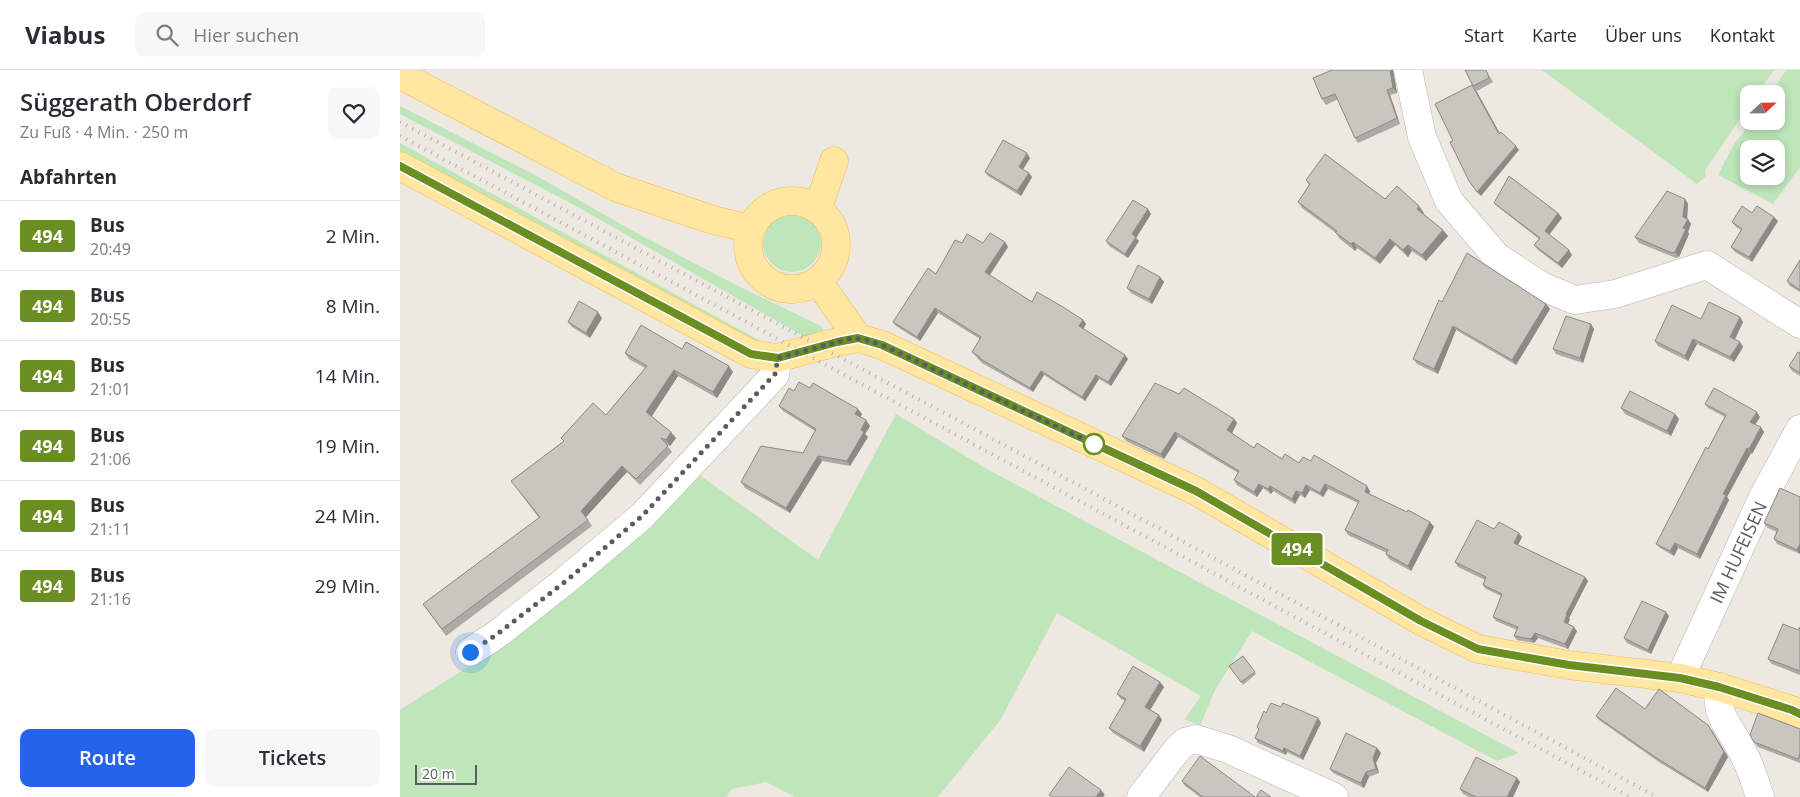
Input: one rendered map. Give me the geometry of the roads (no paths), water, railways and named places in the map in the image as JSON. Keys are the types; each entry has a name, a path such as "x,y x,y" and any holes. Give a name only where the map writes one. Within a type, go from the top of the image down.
{"main road":[{"path":"400,75 615,187 713,220 751,229"},
{"path":"818,208 834,161"},
{"path":"400,166 751,354 778,358 847,340 882,345 1196,491 1421,621 1478,649 1569,665 1680,678 1719,687 1800,714"},
{"path":"784,201 805,202 818,208 828,218 834,228 837,244 832,265 818,281 802,288 778,287 768,282 760,275 752,262 748,244 751,229 760,214 770,206 784,201"},
{"path":"818,281 847,340"}],"street":[{"path":"1408,70 1422,137 1449,201 1497,257 1541,286 1575,300 1615,294 1707,265 1800,324"},
{"path":"470,652 496,635 566,581 642,516 775,374 778,358"},
{"name":"IM HUFEISEN","path":"1680,678 1763,497 1800,429"},
{"path":"1719,687 1718,700 1721,715 1746,758 1756,780 1760,797"},
{"path":"1141,797 1176,751 1185,742 1196,739 1228,749 1334,797"}],"railway":[{"path":"400,122 1657,797"},
{"path":"400,136 1630,797"}]}
